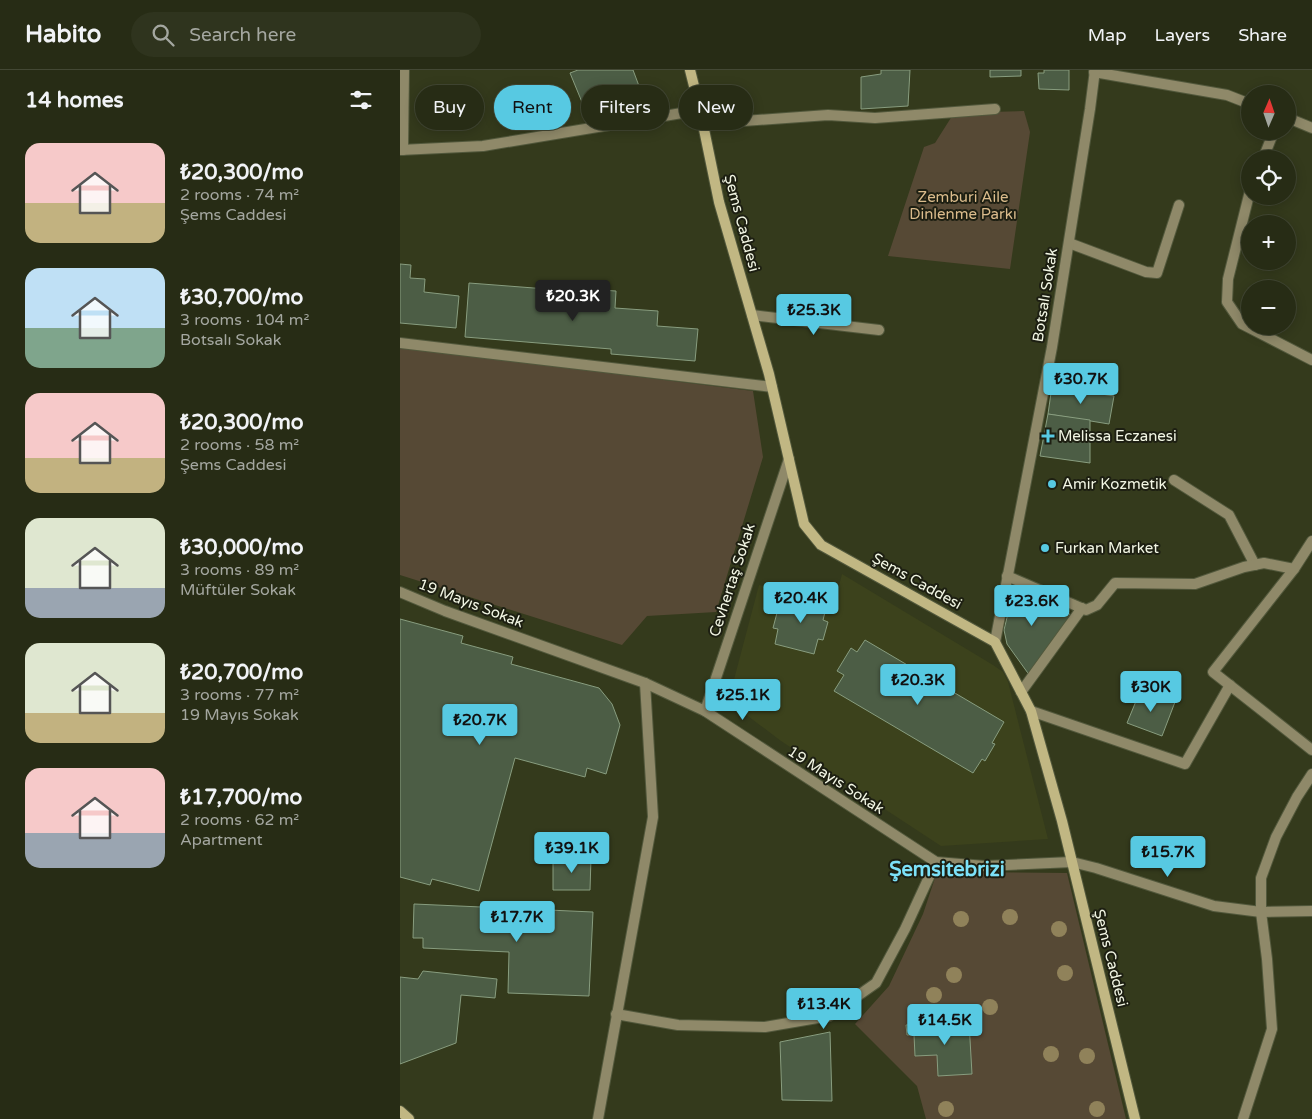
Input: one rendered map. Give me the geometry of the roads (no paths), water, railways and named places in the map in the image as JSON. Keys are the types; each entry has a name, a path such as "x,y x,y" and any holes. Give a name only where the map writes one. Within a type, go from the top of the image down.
{"street":[{"path":"404,70 402,150 483,146 679,113"},
{"name":"Şems Caddesi","path":"690,70 694,85"},
{"path":"1095,71 1228,95 1241,100"},
{"name":"Botsalı Sokak","path":"995,642 1052,347 1095,71"},
{"path":"753,121 828,116 875,118 995,108"},
{"path":"1296,121 1312,128"},
{"name":"Şems Caddesi","path":"704,130 719,202 772,387 804,524 821,545 995,642 1031,712 1072,862 1135,1119"},
{"path":"1068,243 1146,272 1157,273 1179,205"},
{"path":"1246,205 1228,279 1226,302 1242,324 1312,360"},
{"path":"752,315 880,330"},
{"path":"400,343 772,387"},
{"name":"Cevhertaş Sokak","path":"705,712 789,459"},
{"path":"1174,480 1229,515 1251,554 1255,565"},
{"path":"1312,541 1308,554 1212,672 1312,750"},
{"path":"1007,576 1086,610 1097,605 1115,583 1194,584 1244,567 1264,563 1294,569"},
{"name":"19 Mayıs Sokak","path":"400,592 445,611 645,683 705,712 936,862 986,866 1072,862 1214,906 1261,912 1312,911"},
{"path":"1021,692 1082,608"},
{"path":"598,1119 653,817 645,683"},
{"path":"1031,712 1185,764 1230,685"},
{"path":"1243,1119 1272,1029 1267,959 1261,912 1261,878 1276,837 1296,797 1312,774"},
{"path":"616,1014 678,1025 764,1027 829,1016 876,983 905,929 936,862"},
{"path":"400,1111 409,1119"}],"place":[{"name":"Melissa Eczanesi","path":"1048,436"},
{"name":"Amir Kozmetik","path":"1052,484"},
{"name":"Furkan Market","path":"1045,548"}],"district":[{"name":"Şemsitebrizi","path":"947,869"}],"park label":[{"name":"Zemburi Aile Dinlenme Parkı","path":"963,206"}]}
